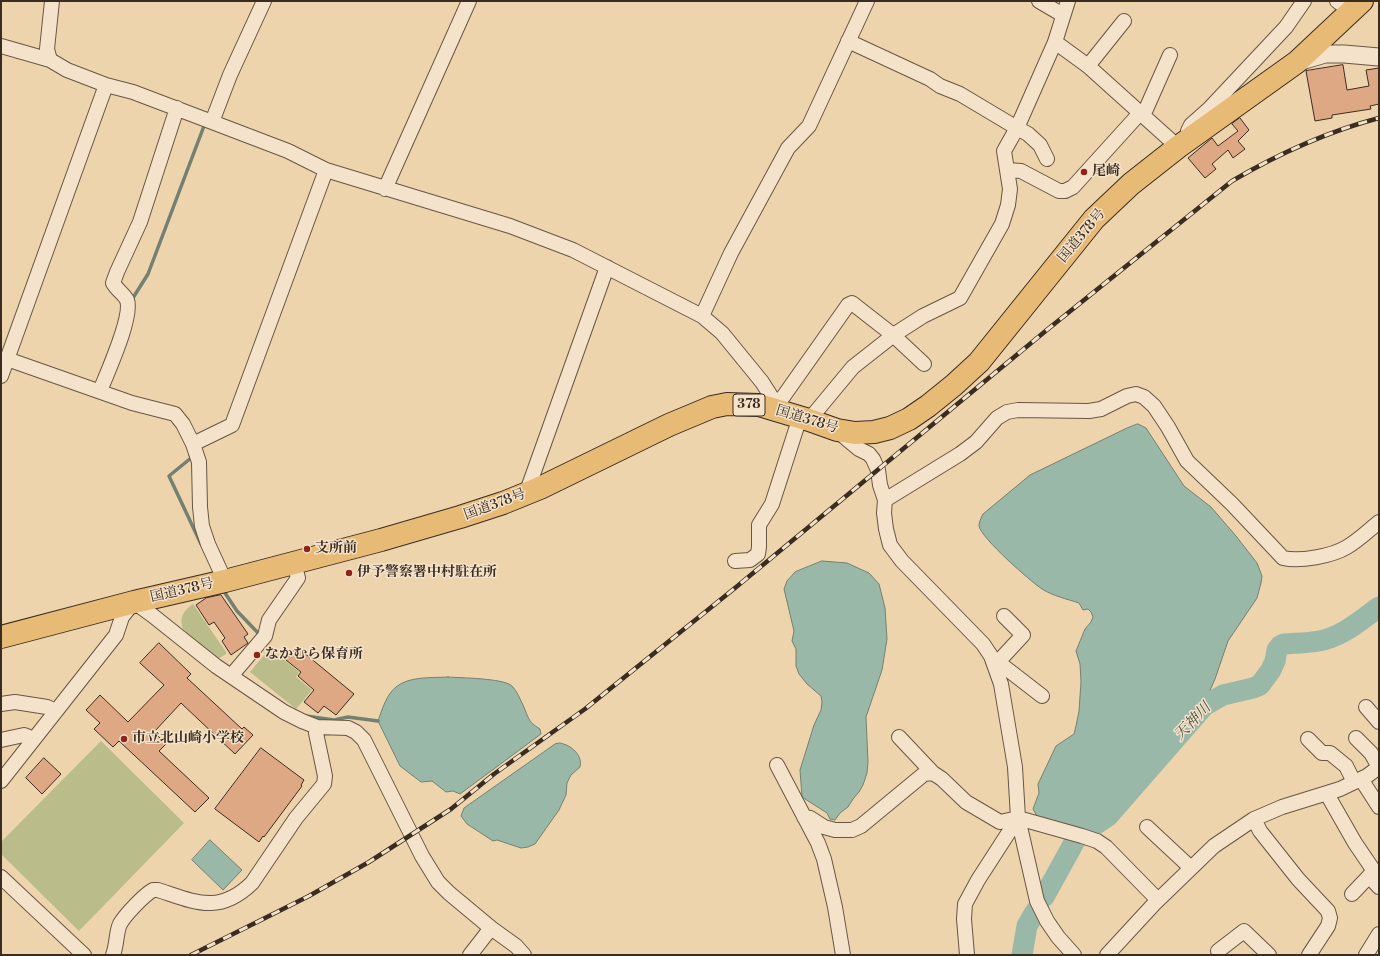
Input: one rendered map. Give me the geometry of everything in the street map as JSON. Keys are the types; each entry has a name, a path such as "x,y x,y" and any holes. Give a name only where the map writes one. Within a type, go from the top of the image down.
{"highway":[{"name":"国道378号","path":"1,637 382,540 460,517 526,494 581,469 669,425 712,407 727,404 759,405 791,413 837,430 855,433 874,432 890,428 909,419 954,385 979,362 1094,219 1131,184 1184,143 1297,62 1350,4"}],"street":[{"path":"50,60 47,48 52,1"},
{"path":"212,122 230,75 264,1"},
{"path":"385,189 469,1"},
{"path":"702,316 731,253 788,148 809,126 867,1"},
{"path":"1039,1 1063,15"},
{"path":"791,413 893,335 924,316 960,298 1002,224 1008,205 1010,188 1004,151 1055,42 1068,1"},
{"path":"1055,42 1088,66 1142,115 1184,143 1191,125 1210,109 1286,27 1304,1"},
{"path":"1088,66 1124,21"},
{"path":"848,42 960,94 1028,134 1040,145 1047,159"},
{"path":"1,46 50,60 67,70 106,85 133,92 176,108 288,151 326,170 510,226 573,250 607,266 702,316 722,333 762,382 791,413"},
{"path":"1297,62 1325,54 1379,57"},
{"path":"1007,170 1021,171 1059,192 1073,187 1142,115 1170,55"},
{"path":"1,376 106,85"},
{"path":"100,391 125,325 127,302 125,297 114,284 117,272 140,222 176,108"},
{"path":"193,444 232,425 326,170"},
{"path":"526,494 607,266"},
{"path":"736,561 750,560 758,554 759,525 772,504 791,413 783,397 848,305 852,303 893,335 924,364"},
{"path":"7,359 132,402 176,414 193,444 199,462 202,526 208,544 225,581"},
{"path":"885,500 960,454 976,442 997,418 1007,412 1018,410 1089,411 1101,409 1127,396 1136,394 1144,397 1154,406 1168,427 1187,461 1232,504 1283,558 1292,560 1303,559 1338,551 1353,543 1379,522"},
{"path":"837,430 859,449 869,454 873,459 878,470 880,485 885,500 884,513 890,545 902,560 983,644 996,663 1042,696"},
{"path":"231,676 260,644 265,636 269,620 298,578 294,563"},
{"path":"1,781 116,635 122,617 134,602 216,666 284,712 317,727 348,728 356,732 364,740 430,870 438,882 491,928 516,946 524,955"},
{"path":"996,663 1023,635 1004,616"},
{"path":"996,663 1001,684 1014,766 1018,818 1037,901 1054,932 1074,955"},
{"path":"1,704 15,702 47,707 56,711"},
{"path":"1366,707 1379,722"},
{"path":"113,955 120,924 133,908 153,890 158,890 201,903 215,904 230,898 252,883 296,818 324,784 325,776 316,733 317,727"},
{"path":"1,740 24,735 34,739"},
{"path":"899,737 934,773 966,802 1000,822 1018,818 1097,841 1106,847 1158,900"},
{"path":"1107,955 1158,900 1214,846 1254,819 1282,807 1327,794 1358,781 1379,767 1371,753 1356,738"},
{"path":"1308,739 1322,753 1330,754 1346,766 1379,807"},
{"path":"777,765 818,843 824,859 835,907 843,955"},
{"path":"804,817 810,818 829,828 852,830 861,826 924,774 934,773"},
{"path":"1327,794 1355,843 1374,871 1352,894"},
{"path":"967,955 964,920 965,904 978,880 1018,818"},
{"path":"1254,819 1260,831 1298,879 1328,911 1330,918 1328,926 1309,955"},
{"path":"1147,826 1191,868"},
{"path":"1369,876 1379,887"},
{"path":"1,877 84,955"},
{"path":"470,955 491,928"},
{"path":"1218,951 1244,931 1269,955"},
{"path":"1366,955 1379,934"}],"green space":[{"path":"193,604 226,652 226,654 218,659 183,629 181,621 184,612"},
{"path":"270,648 299,672 296,677 312,690 296,709 250,672"},
{"path":"101,741 184,823 79,931 1,854 1,842"}],"shaded area":[{"path":"1138,424 1146,428 1184,486 1211,507 1257,563 1262,576 1261,583 1257,598 1228,641 1208,695 1106,812 1080,829 1038,818 1033,809 1039,793 1038,784 1056,746 1074,734 1079,711 1081,682 1080,664 1076,651 1085,629 1093,617 1088,609 1083,610 1079,603 1051,594 1042,589 1017,569 988,540 982,532 979,524 983,514 1030,475"},
{"path":"822,561 847,563 869,573 879,584 885,608 887,639 882,670 866,717 867,773 859,792 848,807 840,813 835,820 830,819 827,813 802,797 800,770 814,725 821,710 822,702 821,696 807,684 799,674 796,666 796,649 792,641 794,631 784,589 787,581 795,572"},
{"path":"448,677 500,681 512,686 518,695 529,719 540,729 541,734 460,794 453,791 446,792 432,781 421,782 400,766 378,721 390,694 401,683 421,678"},
{"path":"560,743 572,748 575,751 580,758 580,767 571,775 567,783 566,795 559,810 535,844 521,848 497,840 493,841 467,824 461,816 464,808 555,744"},
{"path":"210,840 242,870 223,890 192,860"}],"building":[{"path":"1343,65 1347,90 1369,86 1366,70 1379,68 1379,104 1370,106 1371,109 1332,115 1332,118 1315,121 1306,71"},
{"path":"1240,118 1249,130 1238,141 1245,149 1233,158 1228,150 1212,164 1216,169 1205,178 1188,158 1212,138 1218,146 1238,131 1232,124"},
{"path":"221,595 248,634 244,637 248,643 231,655 222,641 225,638 214,622 209,625 196,605 206,598"},
{"path":"159,643 191,674 187,678 242,729 244,727 253,735 235,754 181,703 154,732 166,744 159,751 209,798 195,812 119,741 113,747 94,729 100,723 86,710 100,695 128,722 164,685 140,663"},
{"path":"297,647 354,694 336,715 324,706 318,713 304,702 314,690 298,676 301,672 286,660"},
{"path":"261,748 304,780 301,785 302,786 259,842 215,809"},
{"path":"44,758 61,774 42,794 26,778"}],"waterway":[{"path":"131,301 148,274 204,126"},
{"path":"190,454 191,458 169,476 201,544"},
{"path":"223,590 237,611 260,635"},
{"name":"天神川","path":"1044,897 1076,839 1108,816 1204,706 1223,695 1260,685 1271,670 1275,661 1277,650 1280,646 1284,644 1319,641 1336,636 1379,607"},
{"path":"306,716 334,720 348,717 378,721"},
{"name":"天神川","path":"1022,955 1027,926 1035,912"}],"railway":[{"path":"191,955 309,896 369,862 451,809 494,774 585,709 735,588 1048,329 1232,181 1285,153 1321,137 1379,118"}],"place":[{"name":"尾崎","path":"1084,172"},
{"name":"支所前","path":"307,549"},
{"name":"伊予警察署中村駐在所","path":"349,573"},
{"name":"なかむら保育所","path":"257,655"},
{"name":"市立北山崎小学校","path":"124,739"}]}
